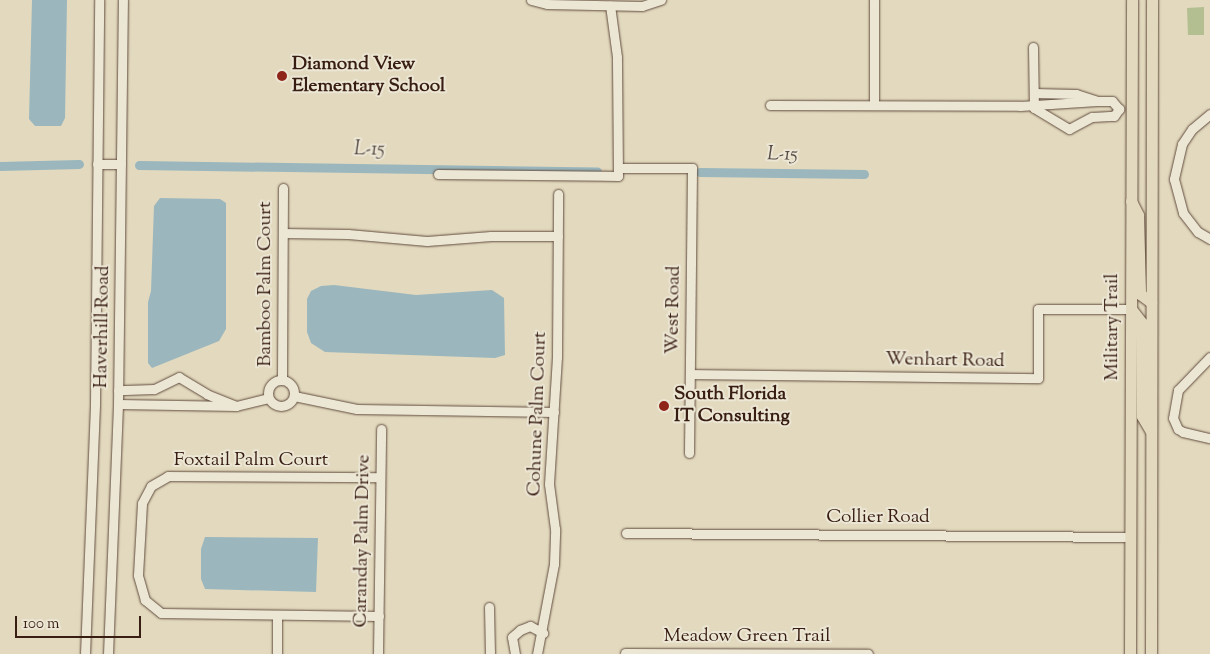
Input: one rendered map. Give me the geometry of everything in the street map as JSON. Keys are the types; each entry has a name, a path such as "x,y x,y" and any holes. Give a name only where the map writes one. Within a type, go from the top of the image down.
{"main road":[{"name":"Military Trail","path":"1130,654 1132,0"},
{"name":"Military Trail","path":"1150,654 1152,0"},
{"path":"1130,200 1138,215 1140,294 1151,302"},
{"path":"1131,309 1142,324 1142,416 1151,432"}],"street":[{"name":"Haverhill Road","path":"85,654 94,413 100,0"},
{"name":"Haverhill Road","path":"108,654 118,404 123,0"},
{"path":"530,0 547,4 610,5 648,5 661,0"},
{"path":"874,0 874,105"},
{"path":"438,174 618,172 617,57 610,5"},
{"path":"1033,47 1034,108 1069,129 1092,117 1114,116 1119,109"},
{"path":"770,105 1020,106 1034,98 1112,101 1119,109 1131,109"},
{"path":"1051,119 1057,99"},
{"path":"1210,114 1192,129 1182,144 1174,179 1183,213 1198,232 1210,240"},
{"path":"97,164 121,164"},
{"name":"West Road","path":"618,172 692,168 689,453"},
{"name":"Bamboo Palm Court","path":"282,380 283,188"},
{"name":"Cohune Palm Court","path":"538,654 554,564 555,529 549,484 554,412 558,194"},
{"path":"283,233 348,234 427,241 491,236 558,236"},
{"name":"Wenhart Road","path":"690,374 1038,378 1038,309 1131,309"},
{"path":"1210,357 1178,390 1173,418 1174,424 1183,432 1210,438"},
{"path":"118,390 154,389 179,377 207,394 236,406"},
{"path":"282,380 292,385 294,396 288,404 279,407 268,398 270,385 282,380"},
{"path":"294,396 357,409 554,412"},
{"path":"118,404 236,406 268,398"},
{"name":"Caranday Palm Drive","path":"378,654 380,429"},
{"name":"Foxtail Palm Court","path":"379,616 176,615 161,613 145,600 138,585 141,512 145,494 151,486 168,476 380,477"},
{"name":"Collier Road","path":"626,533 1130,537"},
{"path":"489,607 490,654"},
{"path":"277,615 277,654"},
{"path":"515,654 512,636 530,626 543,633"},
{"name":"Meadow Green Trail","path":"625,653 868,654"}],"green space":[{"path":"1204,7 1204,35 1188,35 1187,8"}],"water":[{"path":"32,0 67,0 65,118 61,126 35,126 29,119"},
{"path":"160,198 220,199 226,203 226,329 219,341 152,368 148,363 148,302 151,291 154,206"},
{"path":"334,285 416,295 492,290 504,298 505,355 495,358 325,352 311,343 307,332 307,299 311,291 321,286"},
{"path":"205,537 318,538 316,592 205,589 201,579 201,549"}],"waterway":[{"name":"L-15","path":"0,166 79,164"},
{"name":"L-15","path":"139,165 597,171"},
{"name":"L-15","path":"700,172 864,174"}],"place":[{"name":"Diamond View Elementary School","path":"282,76"},
{"name":"South Florida IT Consulting","path":"664,406"}]}
